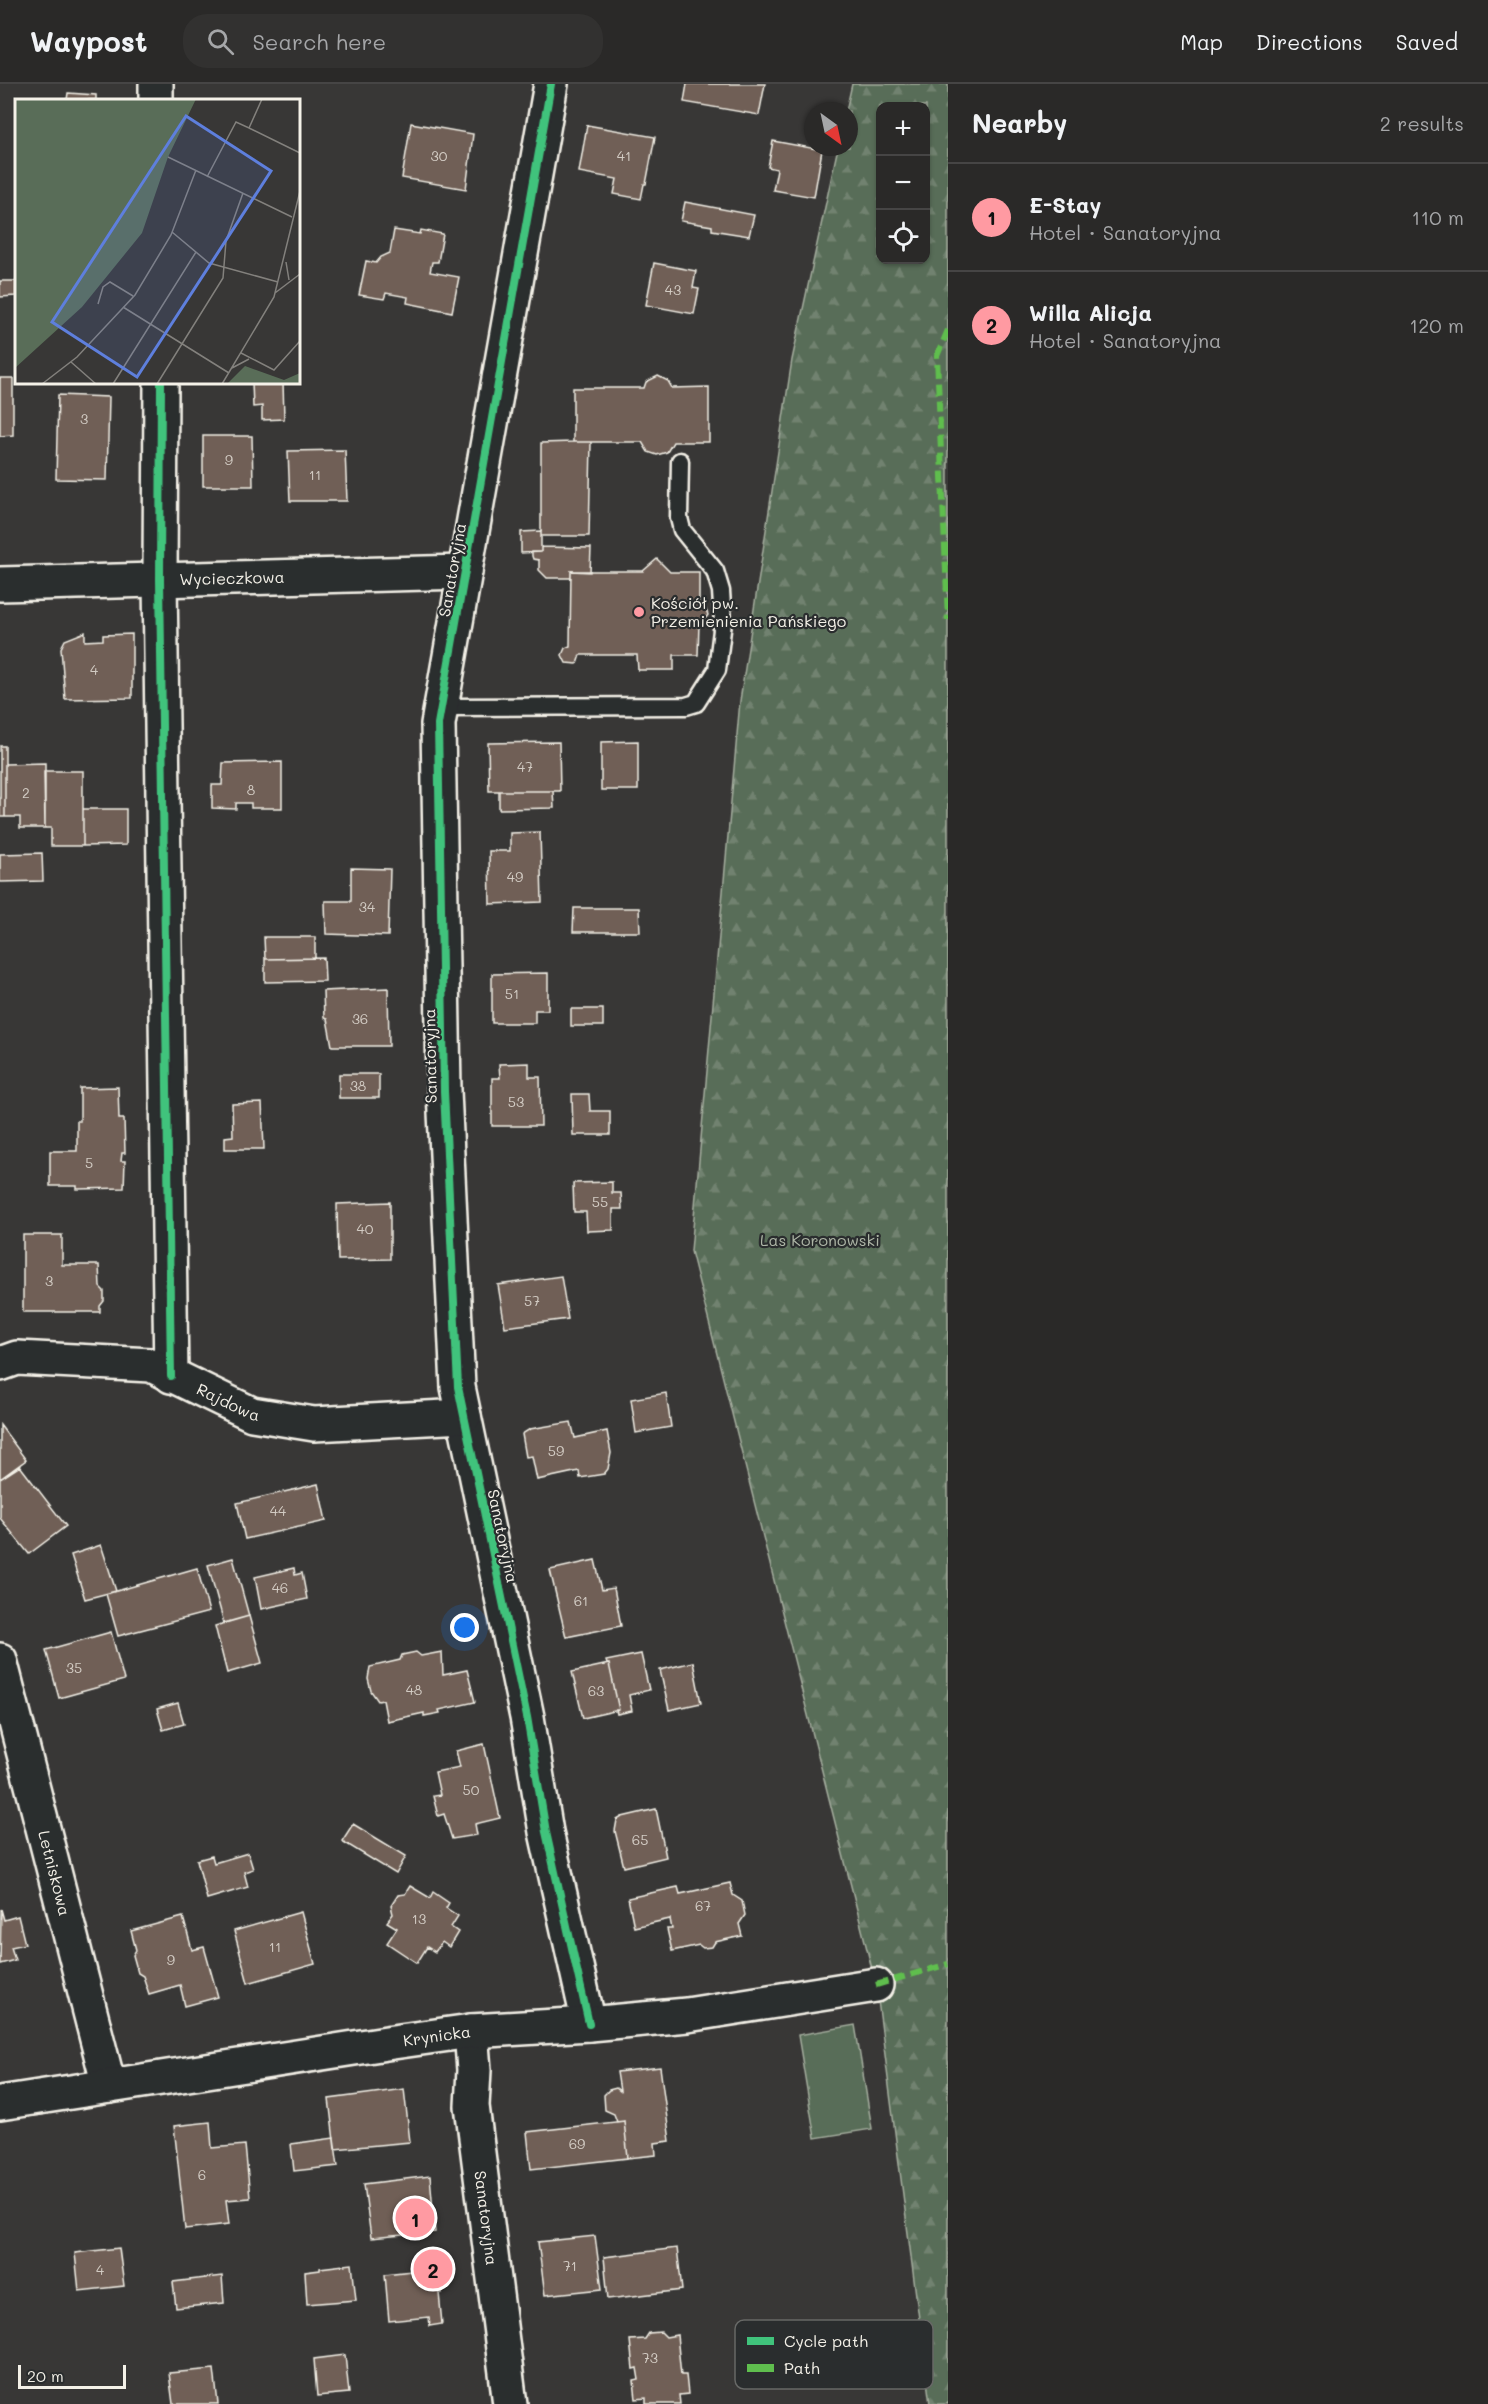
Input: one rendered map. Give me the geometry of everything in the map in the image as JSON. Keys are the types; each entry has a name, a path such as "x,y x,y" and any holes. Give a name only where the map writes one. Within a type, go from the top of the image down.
{"street":[{"name":"Sanatoryjna","path":"551,84 438,724 444,1092 458,1387 527,1717 546,1832 589,2024"},
{"path":"160,384 160,580 171,1376"},
{"name":"Wycieczkowa","path":"0,584 465,572"},
{"name":"Rajdowa","path":"0,1364 17,1358 151,1365 252,1414 314,1424 464,1416"},
{"name":"Letniskowa","path":"0,1660 109,2086"},
{"name":"Krynicka","path":"0,2103 471,2031 687,2015 876,1985"},
{"name":"Sanatoryjna","path":"471,2031 474,2070 472,2106 510,2404"}],"lane":[{"path":"441,707 686,706 696,703 717,670 723,622 721,591 715,571 682,530 679,518 681,461"}],"green space":[{"name":"Las Koronowski","path":"852,84 948,84 948,2404 930,2404 928,2389 933,2389 933,2320 919,2320 876,1985 691,1251 740,701 792,360 836,156 858,156 858,102 848,102"},
{"path":"855,2025 872,2129 815,2138 798,2035"}],"building":[{"path":"687,84 765,84 759,115 684,102"},
{"path":"68,93 96,95 96,99 67,99"},
{"path":"411,123 473,134 466,189 402,178"},
{"path":"587,125 655,137 641,199 614,194 617,179 579,172"},
{"path":"773,141 804,147 804,156 821,156 814,197 773,190 777,169 768,167"},
{"path":"685,202 754,215 749,236 712,230 712,226 681,221"},
{"path":"394,230 420,234 421,230 443,234 438,262 432,262 430,272 459,277 452,312 407,303 408,297 386,293 384,299 359,295 366,261 376,263 381,257 390,253"},
{"path":"654,263 696,271 693,288 699,289 694,314 646,305"},
{"path":"0,281 15,281 15,296 0,297"},
{"path":"658,376 668,381 672,388 709,387 709,442 673,442 667,452 657,455 648,452 642,442 573,442 573,388 644,388 646,382"},
{"path":"0,378 13,378 13,435 0,436"},
{"path":"252,384 283,384 284,419 262,420 262,406 253,407"},
{"path":"58,395 109,397 107,480 56,479"},
{"path":"203,436 252,436 253,486 203,486"},
{"path":"591,442 589,536 541,536 541,443"},
{"path":"345,450 347,501 290,501 288,451"},
{"path":"541,531 541,552 521,553 521,532"},
{"path":"541,547 591,548 590,572 571,571 571,578 547,578 539,570 539,560 533,559 532,556 532,552 541,552"},
{"name":"Kościół pw. Przemienienia Pańskiego","path":"657,559 670,572 699,572 699,603 705,607 708,615 699,624 698,655 674,655 674,670 638,670 637,655 580,655 577,664 566,663 562,655 565,648 570,646 571,571 643,571"},
{"path":"85,632 85,641 103,640 103,635 132,634 132,698 65,699 61,648 65,640"},
{"path":"638,741 638,790 601,790 601,742"},
{"path":"559,742 560,791 489,791 488,743"},
{"path":"0,746 5,746 5,817 0,817"},
{"path":"282,762 282,808 251,808 251,803 236,803 236,809 212,808 212,785 222,785 223,763"},
{"path":"45,763 45,828 20,828 20,817 5,817 5,764"},
{"path":"44,771 83,771 83,846 51,846 51,828 45,828"},
{"path":"499,791 553,791 554,808 499,809"},
{"path":"83,809 126,809 126,845 83,846"},
{"path":"540,832 542,902 490,904 489,851 510,851 510,833"},
{"path":"42,853 43,881 0,882 0,854"},
{"path":"351,868 390,869 388,936 326,934 325,901 351,901"},
{"path":"574,908 639,908 640,932 573,932"},
{"path":"264,937 315,937 315,958 265,959"},
{"path":"324,958 325,981 265,982 265,959"},
{"path":"548,973 548,1010 535,1010 535,1023 492,1023 492,974"},
{"path":"388,988 389,1046 332,1046 327,1019 324,1018 323,991"},
{"path":"571,1009 603,1009 603,1026 571,1026"},
{"path":"529,1063 529,1077 540,1077 541,1126 492,1126 492,1078 500,1078 499,1064"},
{"path":"339,1074 379,1074 379,1098 339,1098"},
{"path":"118,1087 119,1119 124,1119 125,1153 122,1153 121,1161 125,1161 124,1188 77,1189 77,1186 50,1186 50,1151 77,1151 80,1088"},
{"path":"572,1094 589,1094 590,1111 610,1111 610,1135 573,1135"},
{"path":"262,1103 264,1149 225,1149 225,1137 233,1136 232,1104"},
{"path":"612,1182 612,1193 621,1193 622,1209 613,1209 613,1230 587,1231 586,1212 574,1212 573,1183"},
{"path":"390,1202 390,1259 338,1260 337,1204"},
{"path":"23,1235 62,1235 62,1265 99,1265 100,1287 104,1291 104,1301 100,1306 100,1312 23,1312"},
{"path":"561,1276 568,1319 505,1327 498,1285"},
{"path":"666,1393 671,1427 636,1433 631,1399"},
{"path":"571,1422 575,1438 607,1431 611,1453 608,1469 604,1474 580,1478 579,1471 537,1480 532,1456 526,1457 522,1434 530,1429"},
{"path":"0,1425 26,1460 0,1479"},
{"path":"20,1466 66,1526 29,1554 0,1518 0,1479"},
{"path":"318,1484 326,1521 245,1539 237,1503"},
{"path":"101,1545 116,1591 85,1599 71,1555"},
{"path":"233,1558 249,1616 224,1623 208,1565"},
{"path":"595,1560 602,1590 614,1588 621,1626 566,1637 550,1570"},
{"path":"197,1568 209,1612 118,1636 106,1594"},
{"path":"294,1568 295,1575 302,1573 307,1599 261,1609 255,1577"},
{"path":"249,1616 262,1663 227,1673 215,1626"},
{"path":"111,1632 124,1680 59,1698 46,1650"},
{"path":"416,1652 421,1656 442,1652 443,1675 467,1670 475,1702 439,1710 440,1713 424,1716 424,1713 387,1721 383,1700 378,1701 371,1691 368,1679 370,1667 400,1660 402,1655"},
{"path":"641,1654 649,1690 629,1695 632,1711 617,1714 616,1710 619,1710 609,1664 606,1661"},
{"path":"693,1662 701,1703 669,1710 660,1670"},
{"path":"609,1664 619,1710 583,1718 572,1672"},
{"path":"178,1703 184,1724 163,1730 157,1709"},
{"path":"484,1744 500,1818 475,1824 477,1835 452,1839 444,1814 438,1816 433,1796 440,1795 435,1772 460,1767 456,1751"},
{"path":"656,1809 666,1857 624,1867 615,1831 617,1820"},
{"path":"353,1824 406,1856 396,1874 342,1841"},
{"path":"248,1853 253,1869 244,1872 248,1887 207,1899 197,1860 212,1856 214,1863"},
{"path":"730,1883 733,1895 742,1901 745,1915 739,1924 742,1936 715,1942 712,1947 703,1948 699,1945 672,1951 667,1929 672,1929 670,1919 634,1927 628,1898 678,1887 680,1894"},
{"path":"410,1886 430,1898 433,1892 449,1903 446,1908 458,1916 451,1927 458,1932 449,1947 442,1942 435,1952 427,1947 417,1963 387,1943 397,1928 387,1922 393,1914 391,1906 398,1895 405,1894"},
{"path":"1,1909 4,1920 18,1916 25,1944 11,1947 15,1960 0,1964"},
{"path":"301,1912 315,1964 248,1983 234,1931"},
{"path":"183,1917 192,1950 204,1947 218,1997 185,2006 180,1985 149,1994 143,1976 138,1973 133,1955 136,1950 131,1931"},
{"path":"660,2067 670,2141 655,2143 656,2155 628,2158 624,2121 617,2122 614,2114 605,2110 604,2095 616,2088 620,2091 617,2072"},
{"path":"404,2089 410,2142 335,2149 329,2099"},
{"path":"624,2121 628,2158 531,2169 527,2132"},
{"path":"210,2122 212,2148 245,2145 250,2198 226,2200 229,2224 185,2229 174,2126"},
{"path":"334,2138 338,2166 294,2171 291,2144"},
{"path":"430,2176 435,2232 371,2238 364,2184"},
{"path":"595,2236 602,2289 545,2295 538,2242"},
{"path":"119,2248 124,2286 79,2291 75,2253"},
{"path":"677,2248 682,2290 608,2299 604,2257"},
{"path":"352,2264 356,2300 307,2304 305,2272"},
{"path":"439,2268 442,2324 430,2326 429,2317 389,2321 385,2274"},
{"path":"222,2276 224,2303 176,2308 173,2282"},
{"path":"661,2332 666,2337 677,2335 681,2375 686,2375 688,2394 679,2395 680,2404 646,2404 646,2398 636,2399 634,2381 639,2380 637,2368 633,2369 630,2340 645,2339 649,2333"},
{"path":"345,2355 349,2393 317,2396 314,2359"},
{"path":"214,2369 218,2404 173,2404 169,2373"}],"marked path":[{"path":"948,330 937,356 948,620"},
{"path":"876,1985 948,1964"}],"cycle path":[{"path":"551,84 438,724 444,1091 458,1387 527,1717 546,1832 589,2024"},
{"path":"161,384 160,580 171,1376"}],"place":[{"name":"Kościół pw. Przemienienia Pańskiego","path":"639,612"},
{"name":"E-Stay","path":"415,2218"},
{"name":"Willa Alicja","path":"433,2269"}]}
